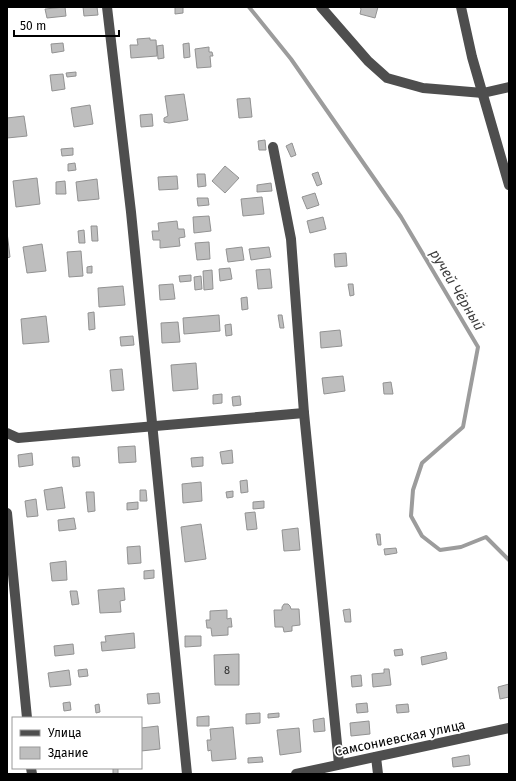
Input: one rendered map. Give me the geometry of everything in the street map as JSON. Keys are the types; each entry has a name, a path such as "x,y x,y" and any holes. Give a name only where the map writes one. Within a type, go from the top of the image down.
{"street":[{"path":"107,7 131,212 187,774"},
{"path":"321,7 368,61 387,78 423,88 483,93 509,87"},
{"path":"461,7 472,57 509,185"},
{"path":"273,147 291,239 304,414 339,764"},
{"path":"7,433 18,438 304,414"},
{"path":"7,513 27,717"},
{"name":"Самсониевская улица","path":"296,774 509,728"},
{"path":"376,757 378,774"}],"building":[{"path":"65,7 66,16 47,18 45,9"},
{"path":"83,7 97,7 98,15 84,16"},
{"path":"175,7 183,7 183,13 175,14"},
{"path":"360,7 378,7 375,18 360,14"},
{"path":"150,38 150,40 156,40 157,56 131,58 130,45 138,45 137,39"},
{"path":"63,43 64,51 52,53 51,44"},
{"path":"189,43 190,57 184,58 183,44"},
{"path":"163,45 164,58 158,59 157,46"},
{"path":"209,47 209,52 212,52 213,56 210,56 211,67 197,68 195,49"},
{"path":"76,72 76,76 67,77 66,73"},
{"path":"63,74 65,89 52,91 50,75"},
{"path":"184,94 188,120 169,123 164,122 164,118 168,116 165,96"},
{"path":"250,98 252,117 239,118 237,99"},
{"path":"90,105 93,124 74,127 71,108"},
{"path":"152,114 153,126 141,127 140,115"},
{"path":"24,116 27,136 7,138 7,118"},
{"path":"265,140 266,150 259,150 258,141"},
{"path":"292,143 296,155 291,157 286,146"},
{"path":"73,148 73,155 62,156 61,149"},
{"path":"75,163 76,170 68,171 68,164"},
{"path":"225,166 239,178 225,193 212,181"},
{"path":"318,172 322,184 317,186 312,174"},
{"path":"197,174 205,174 206,186 198,187"},
{"path":"177,176 178,189 159,190 158,177"},
{"path":"37,178 40,204 16,207 13,181"},
{"path":"97,179 99,199 78,201 76,182"},
{"path":"65,181 66,194 56,194 56,182"},
{"path":"271,183 272,191 257,192 257,185"},
{"path":"315,193 319,205 307,209 302,197"},
{"path":"262,197 264,214 243,216 241,199"},
{"path":"197,198 208,198 209,205 198,206"},
{"path":"209,216 211,231 194,233 193,217"},
{"path":"323,217 326,229 310,233 307,221"},
{"path":"177,221 178,229 184,229 185,237 179,238 180,246 160,248 160,240 153,240 152,231 159,231 158,223"},
{"path":"91,226 97,226 98,241 92,241"},
{"path":"84,230 85,243 79,243 78,231"},
{"path":"7,232 10,257 7,258"},
{"path":"209,242 210,259 197,260 195,243"},
{"path":"42,244 46,271 27,273 23,247"},
{"path":"242,247 244,260 228,262 226,249"},
{"path":"269,247 271,257 251,260 249,249"},
{"path":"81,251 83,276 69,277 67,252"},
{"path":"346,253 347,266 335,267 334,254"},
{"path":"92,266 92,273 87,273 87,267"},
{"path":"230,268 232,279 220,281 219,269"},
{"path":"270,269 272,288 258,289 256,270"},
{"path":"212,270 213,289 204,290 203,271"},
{"path":"191,275 191,281 180,282 179,276"},
{"path":"201,276 202,289 195,290 194,277"},
{"path":"173,284 175,299 160,300 159,285"},
{"path":"348,284 353,284 354,295 350,296"},
{"path":"123,286 125,305 99,307 98,288"},
{"path":"247,297 248,309 242,310 241,298"},
{"path":"94,312 95,329 89,330 88,313"},
{"path":"219,315 220,331 184,334 183,318"},
{"path":"278,315 282,315 284,328 280,328"},
{"path":"46,316 49,342 23,344 21,319"},
{"path":"178,322 180,342 162,343 161,323"},
{"path":"231,324 232,335 226,336 225,325"},
{"path":"340,330 342,346 321,348 320,332"},
{"path":"133,336 134,345 121,346 120,337"},
{"path":"196,363 198,389 173,391 171,365"},
{"path":"122,369 124,390 112,391 110,370"},
{"path":"343,376 345,391 324,394 322,378"},
{"path":"391,382 393,394 384,394 383,383"},
{"path":"222,394 222,403 213,404 213,395"},
{"path":"240,396 241,405 233,406 232,397"},
{"path":"135,446 136,462 119,463 118,447"},
{"path":"232,450 233,463 222,464 220,452"},
{"path":"32,453 33,465 19,467 18,455"},
{"path":"72,457 79,457 80,466 73,467"},
{"path":"203,457 203,466 192,467 191,458"},
{"path":"247,480 248,492 241,493 240,481"},
{"path":"201,482 202,501 183,503 182,484"},
{"path":"62,487 65,508 47,510 44,490"},
{"path":"140,490 146,490 147,501 140,501"},
{"path":"233,491 233,497 227,498 226,492"},
{"path":"86,492 94,492 95,511 88,512"},
{"path":"36,499 38,516 27,517 25,501"},
{"path":"264,501 264,508 253,509 253,502"},
{"path":"138,502 138,509 127,510 127,503"},
{"path":"255,512 257,529 247,530 245,513"},
{"path":"74,518 76,529 59,531 58,520"},
{"path":"201,524 206,559 185,562 181,527"},
{"path":"298,528 300,550 284,551 282,530"},
{"path":"376,534 380,534 381,545 378,545"},
{"path":"140,546 141,563 128,564 127,547"},
{"path":"396,548 397,553 385,555 384,549"},
{"path":"66,561 67,580 52,581 50,563"},
{"path":"154,570 154,578 144,579 144,571"},
{"path":"124,588 125,600 120,601 121,612 100,613 98,590"},
{"path":"70,591 77,591 79,604 72,605"},
{"path":"284,604 288,604 291,609 299,609 300,625 292,626 292,631 284,632 283,627 275,627 274,610 282,610"},
{"path":"350,609 351,622 345,622 343,610"},
{"path":"227,610 227,619 231,618 232,627 228,627 228,635 212,636 211,628 207,628 206,620 210,620 210,611"},
{"path":"134,633 135,648 102,651 101,642 106,642 105,636"},
{"path":"185,636 201,636 201,646 185,647"},
{"path":"73,644 74,654 55,656 54,646"},
{"path":"402,649 403,655 395,656 394,650"},
{"path":"446,652 447,659 422,665 421,657"},
{"path":"239,654 239,685 215,685 214,655"},
{"path":"87,669 88,676 79,677 78,670"},
{"path":"384,669 389,669 391,685 373,687 372,674 384,673"},
{"path":"69,670 71,685 50,687 48,673"},
{"path":"361,675 362,686 352,687 351,676"},
{"path":"509,684 509,697 500,699 498,687"},
{"path":"159,693 160,703 148,704 147,694"},
{"path":"70,702 71,710 64,711 63,703"},
{"path":"367,703 368,712 357,713 356,704"},
{"path":"99,704 100,712 96,713 95,705"},
{"path":"408,704 409,712 397,713 396,705"},
{"path":"260,713 260,723 246,724 246,714"},
{"path":"279,713 279,717 268,718 268,714"},
{"path":"209,716 209,726 197,726 197,717"},
{"path":"324,718 325,731 314,732 313,720"},
{"path":"369,721 370,734 351,736 350,723"},
{"path":"158,726 160,749 142,751 142,728"},
{"path":"233,727 236,759 212,761 211,750 208,751 207,740 211,740 210,729"},
{"path":"299,728 301,752 280,755 277,730"},
{"path":"469,755 470,765 453,767 452,758"},
{"path":"262,757 263,762 248,763 248,758"},
{"path":"113,769 118,769 118,774 113,774"}],"waterway":[{"name":"ручей Чёрный","path":"249,7 291,59 401,217 478,347 463,427 422,463 413,490 411,516 422,536 440,550 461,547 486,537 509,560"}]}
